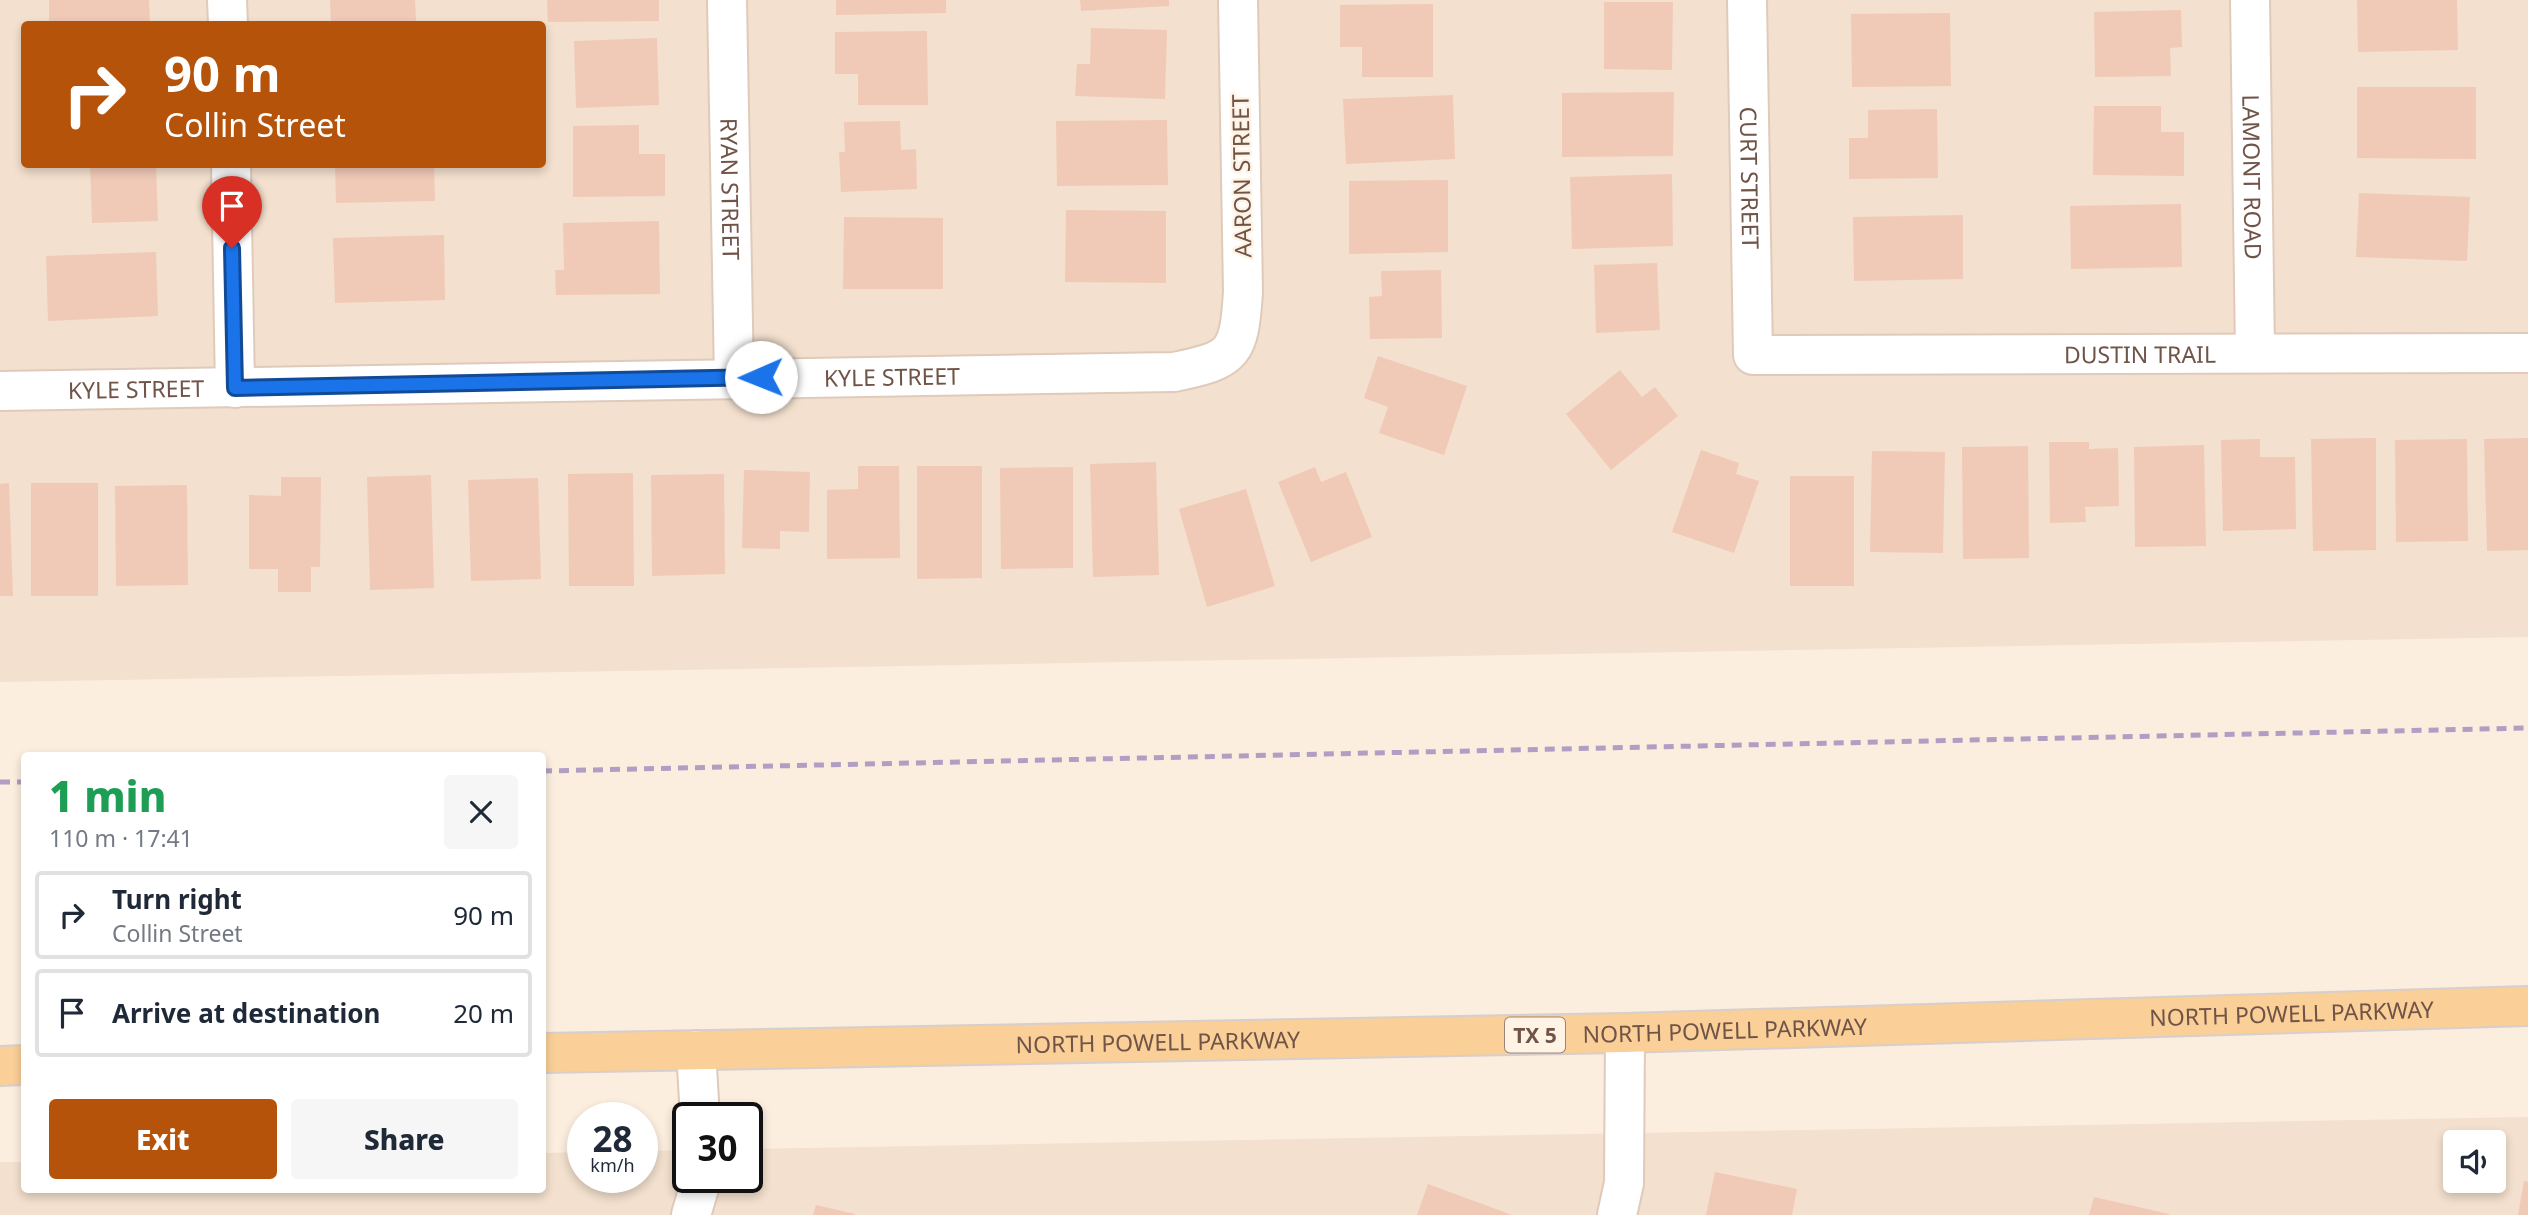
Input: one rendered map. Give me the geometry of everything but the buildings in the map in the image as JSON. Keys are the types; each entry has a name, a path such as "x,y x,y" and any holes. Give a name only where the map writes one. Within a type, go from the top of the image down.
{"main road":[{"name":"NORTH POWELL PARKWAY","path":"546,1053 1625,1033 2528,1006"},
{"path":"0,1066 21,1065"}],"street":[{"path":"228,0 228,21"},
{"name":"RYAN STREET","path":"727,0 734,378"},
{"name":"AARON STREET","path":"1232,350 1241,323 1243,292 1238,0"},
{"name":"CURT STREET","path":"1747,0 1753,355"},
{"name":"LAMONT ROAD","path":"2250,0 2255,353"},
{"path":"231,168 235,388"},
{"name":"KYLE STREET","path":"0,391 1174,372 1211,365 1232,350"},
{"name":"DUSTIN TRAIL","path":"1753,355 2528,354"},
{"path":"1617,1215 1624,1183 1625,1033"},
{"path":"696,1050 699,1102"},
{"path":"691,1215 698,1193"}],"shaded area":[{"path":"0,0 2528,0 2528,637 0,682"},
{"path":"2528,1117 2528,1215 0,1215 0,1162 21,1162 21,1193 546,1193 546,1153 567,1152 567,1193 658,1193 658,1151 672,1150 672,1193 763,1193 763,1149"}],"railway":[{"path":"546,771 2528,728"},
{"path":"0,782 21,782"}],"route":[{"path":"232,248 235,388 761,377"}]}
